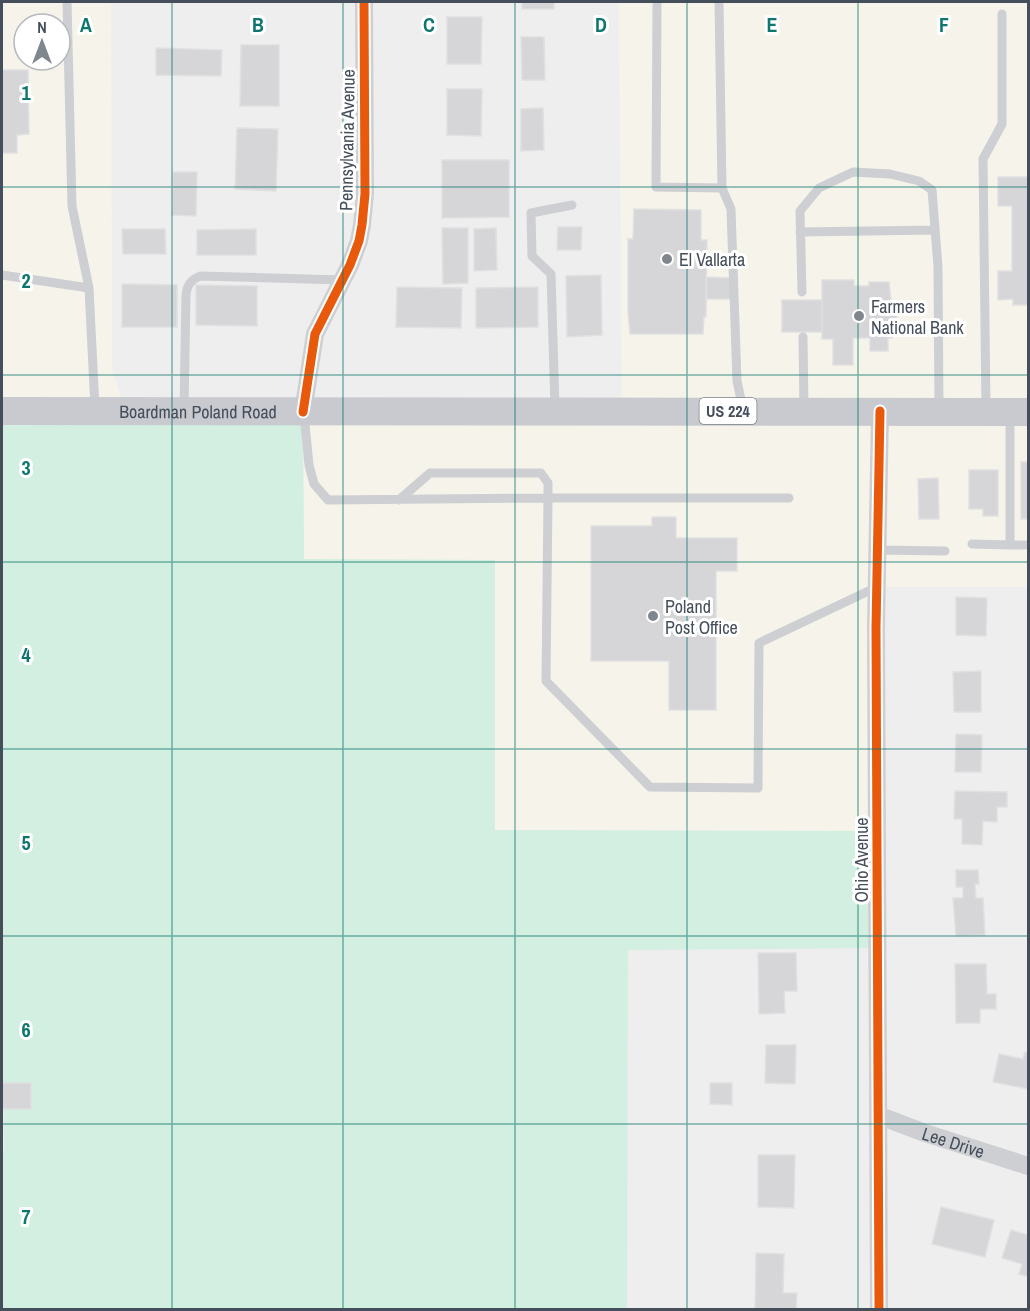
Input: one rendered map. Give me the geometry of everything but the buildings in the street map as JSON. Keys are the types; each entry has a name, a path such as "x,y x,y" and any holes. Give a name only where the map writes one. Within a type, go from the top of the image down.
{"main road":[{"name":"Boardman Poland Road","path":"2,411 565,411"},
{"name":"US 224","path":"565,411 1008,412"}],"street":[{"name":"Pennsylvania Avenue","path":"303,412 315,334 343,280 359,241 365,194 364,2"},
{"name":"Ohio Avenue","path":"879,1310 877,550 880,411"},
{"name":"Lee Drive","path":"880,1116 925,1133 1029,1166"}],"lane":[{"path":"67,2 72,206 88,288 95,412"},
{"path":"657,2 656,187 722,188"},
{"path":"719,2 722,188 731,209 736,381 744,411"},
{"path":"1002,14 1002,124 983,159 1008,412 1010,545"},
{"path":"802,292 800,212 819,188 853,172 890,174 920,181 932,190 938,267 939,411"},
{"path":"565,411 551,274 532,256 531,213 572,205"},
{"path":"800,232 935,230"},
{"path":"2,275 88,288"},
{"path":"184,412 186,295 187,287 193,279 200,276 343,280"},
{"path":"803,337 804,411"},
{"path":"303,412 309,465 314,484 328,500 789,498"},
{"path":"399,500 430,473 541,473 548,483 546,681 650,787 758,788 759,643 877,587"},
{"path":"972,544 1029,545"},
{"path":"877,550 945,551"}],"shaded area":[{"path":"2,2 111,2 112,368 125,412 2,411"},
{"path":"619,2 1028,2 1028,587 877,587 877,831 495,830 495,560 304,559 303,412 622,411"}],"green space":[{"path":"2,411 303,412 304,559 495,560 495,830 877,831 877,948 628,950 627,1309 2,1309 2,1151 4,1150"}],"cycle path":[{"path":"303,412 315,334 350,265 362,225 365,194 364,2"},
{"path":"879,1310 876,628 880,411"}],"place":[{"name":"El Vallarta","path":"667,259"},
{"name":"Farmers National Bank","path":"859,316"},
{"name":"Poland Post Office","path":"653,616"}]}
